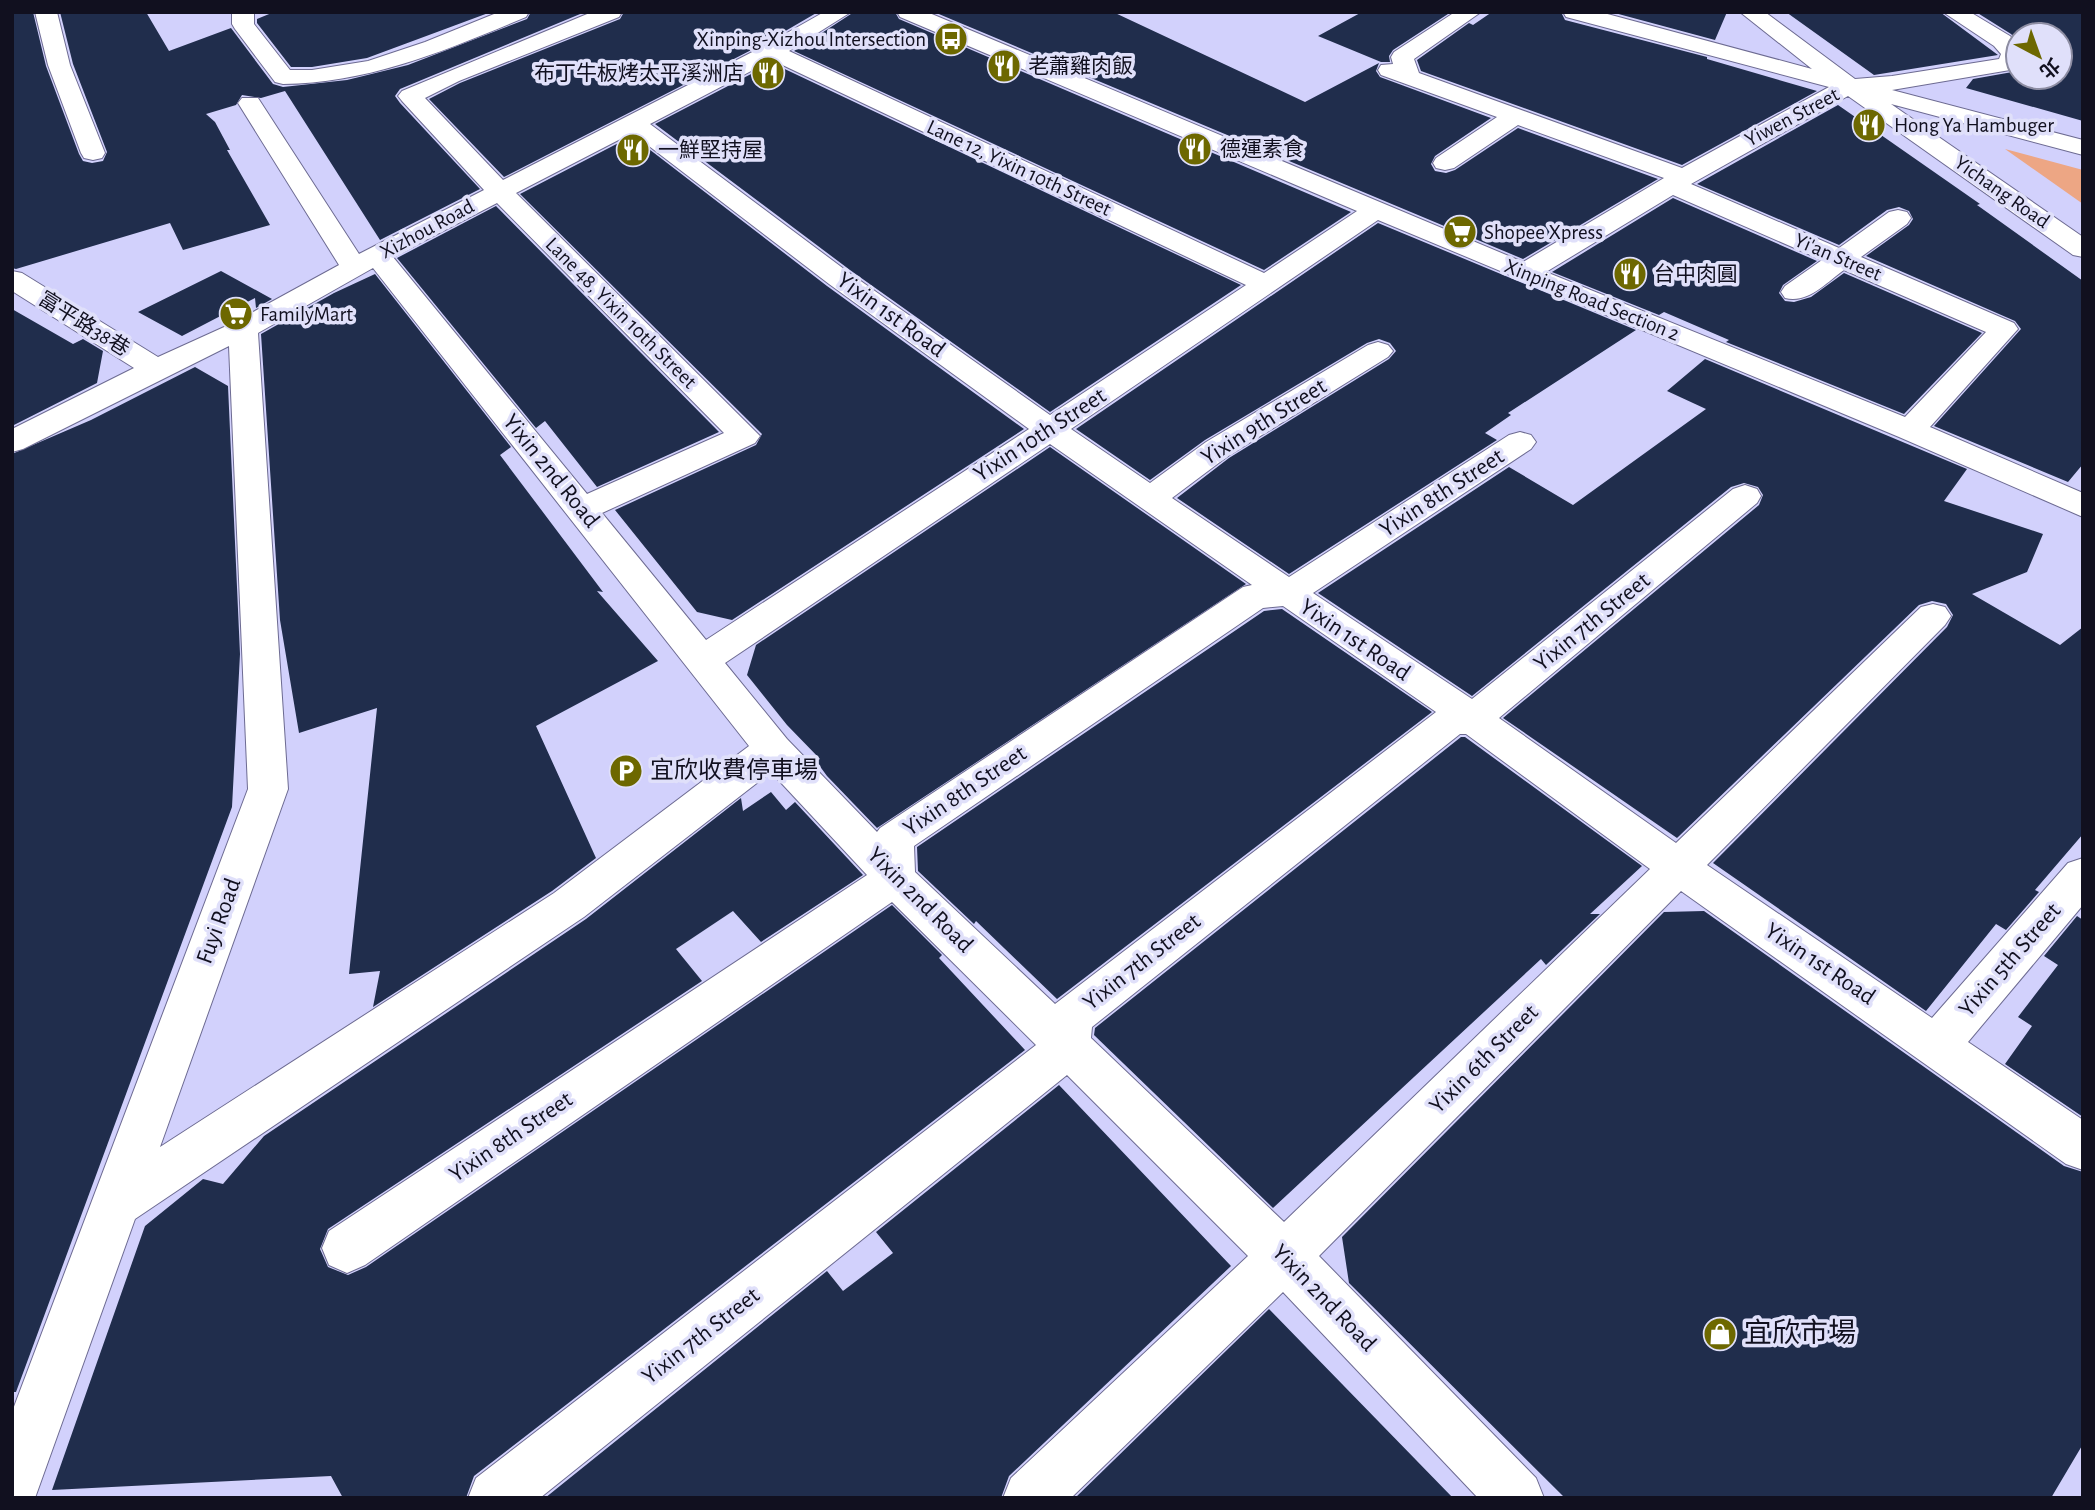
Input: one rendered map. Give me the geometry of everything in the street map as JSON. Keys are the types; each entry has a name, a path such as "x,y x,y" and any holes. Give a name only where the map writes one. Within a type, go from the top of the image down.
{"street":[{"path":"46,12 60,65 93,153"},
{"path":"243,12 243,24 284,77 303,79 421,52 518,12"},
{"name":"Lane 48, Yixin 10th Street","path":"582,509 744,436 499,191 410,96 611,12"},
{"name":"Xizhou Road","path":"12,442 156,369 243,329 499,191 772,51 840,12"},
{"name":"Xinping Road Section 2","path":"908,12 1525,273 1910,430 2083,506"},
{"path":"936,24 963,12"},
{"name":"Yi'an Street","path":"1470,12 1402,57 1399,74 1517,115 1678,181 2004,329 1910,430"},
{"path":"1574,12 2083,148"},
{"path":"1623,12 2083,133"},
{"name":"Yichang Road","path":"1751,12 1850,86 2083,249"},
{"name":"Yiwen Street","path":"1525,273 1678,181 1820,100 1850,86 1892,83 2008,64 2013,53 2002,41 1954,12"},
{"name":"Lane 12, Yixin 10th Street","path":"772,51 1267,285"},
{"name":"Yixin 2nd Road","path":"250,103 366,261 582,509 773,749 895,878 1284,1256 1516,1498"},
{"path":"1446,163 1517,115"},
{"name":"Yixin 1st Road","path":"634,123 729,197 1049,428 1152,497 1287,594 1474,719 1679,868 2083,1148"},
{"name":"Yixin 10th Street","path":"702,660 1376,210"},
{"path":"1795,292 1898,218"},
{"name":"富平路38巷","path":"12,279 156,369"},
{"name":"Fuyi Road","path":"12,1486 268,789 243,329"},
{"name":"Yixin 9th Street","path":"1152,497 1217,449 1378,351"},
{"name":"Yixin 8th Street","path":"347,1248 895,878 894,839 1255,596 1287,594 1520,442"},
{"name":"Yixin 7th Street","path":"496,1498 1068,1046 1070,1018 1451,721 1474,719 1745,496"},
{"name":"Yixin 6th Street","path":"1031,1498 1284,1256 1933,616"},
{"path":"115,1204 569,905 773,749"},
{"name":"Yixin 5th Street","path":"1937,1045 2083,875"}],"shaded area":[{"path":"2005,149 2083,170 2083,204"}],"building":[{"path":"12,12 33,12 46,66 79,154 83,161 92,163 103,161 107,152 73,64 60,12 146,12 169,51 231,28 273,84 283,87 347,80 408,65 527,19 531,12 585,12 400,89 395,96 400,103 480,189 380,240 285,91 261,98 242,95 236,105 206,114 215,122 230,150 227,150 270,225 183,250 170,223 16,269 12,268"},
{"path":"274,12 491,12 367,58 312,67 291,67 257,23 257,19"},
{"path":"624,12 818,12 763,44 504,177 429,99 460,83 620,19"},
{"path":"854,12 895,12 899,19 1351,212 1264,270 794,51"},
{"path":"934,12 1113,12 1305,102 1379,63 1376,71 1380,77 1491,118 1435,156 1431,164 1435,171 1446,173 1455,170 1518,128 1658,179 1523,259"},
{"path":"1362,12 1448,14 1393,50 1389,56 1390,62 1381,62 1318,36"},
{"path":"1492,12 1561,12 1565,20 1707,57 1817,91 1682,165 1421,71 1417,60 1469,23 1473,25"},
{"path":"1611,12 1727,12 1715,40"},
{"path":"1786,12 1940,12 1998,55 1874,75"},
{"path":"1976,12 2083,12 2083,121 1966,88 1973,79 2004,73 2004,91 2074,91 2074,21 2004,21 2004,30"},
{"path":"772,63 1241,285 1050,412 850,270 655,124"},
{"path":"1838,105 1980,204 1977,205 2083,281 2083,464 2068,482 1934,426 2021,329 2015,321 1866,256 1909,225 1913,219 1909,211 1899,207 1887,210 1839,245 1697,184"},
{"path":"632,136 827,286 1024,429 732,620 697,612 615,510 756,445 762,434 520,194"},
{"path":"1673,198 1817,261 1783,285 1779,293 1785,301 1794,302 1811,297 1844,273 1982,333 1904,414 1726,342 1729,340 1664,312 1659,315 1552,272"},
{"path":"496,206 719,432 597,487 545,421 536,428 397,258"},
{"path":"1378,223 1636,330 1508,413 1511,415 1485,433 1497,440 1289,574 1177,498 1229,458 1389,359 1396,351 1390,343 1379,339 1367,343 1205,440 1150,480 1076,429"},
{"path":"221,271 272,299 256,308 255,298 182,336 138,312"},
{"path":"375,274 511,447 500,455 603,592 597,591 658,661 536,726 596,858 552,891 373,1007 380,971 349,974 377,708 299,733 280,620 261,334 334,293"},
{"path":"12,309 73,344 83,339 103,351 97,383 12,426"},
{"path":"1705,359 1967,469 1944,501 2043,534 2027,572 1972,594 2060,645 2083,627 2083,834 2035,890 2039,892 2006,930 1996,924 1926,1011 1713,863 1947,627 1953,615 1946,604 1932,601 1919,605 1677,838 1503,718 1759,505 1763,495 1758,487 1744,483 1731,487 1472,696 1318,593 1509,467 1573,505 1706,409 1667,391"},
{"path":"195,367 228,386 240,654 232,807 16,1392 12,1392 12,454 91,420"},
{"path":"1050,447 1246,584 877,828 827,776 816,761 820,759 787,725 747,675 756,645"},
{"path":"1282,609 1432,712 1057,999 976,921 974,924 918,871 917,847 1264,611"},
{"path":"1461,737 1465,737 1642,866 1590,914 1600,914 1546,965 1541,959 1273,1208 1094,1035 1095,1028"},
{"path":"771,792 786,810 795,802 863,875 761,942 733,911 676,949 702,981 328,1229 320,1249 328,1267 348,1275 366,1267 892,905 942,955 939,958 1025,1050 474,1476 466,1498 343,1498 331,1476 52,1490 145,1226 203,1179 223,1184 264,1136 586,919 741,798 743,811"},
{"path":"1704,911 2064,1166 2083,1172 2083,1444 2051,1498 1565,1498 1349,1283 1342,1237 1664,912"},
{"path":"2077,916 2083,920 2083,1117 2005,1064 2032,1026 2018,1017 2058,965 2044,956"},
{"path":"1059,1085 1231,1266 1009,1476 1001,1498 545,1498 827,1271 843,1291 893,1253 876,1232"},
{"path":"1269,1309 1453,1498 1075,1498"}],"place":[{"name":"Xinping-Xizhou Intersection","path":"951,39"},
{"name":"老蕭雞肉飯","path":"1004,66"},
{"name":"布丁牛板烤太平溪洲店","path":"768,73"},
{"name":"Hong Ya Hambuger","path":"1869,125"},
{"name":"德運素食","path":"1195,149"},
{"name":"一鮮堅持屋","path":"633,150"},
{"name":"Shopee Xpress","path":"1460,232"},
{"name":"台中肉圓","path":"1630,274"},
{"name":"FamilyMart","path":"236,314"},
{"name":"宜欣收費停車場","path":"626,771"},
{"name":"宜欣市場","path":"1720,1334"}]}
